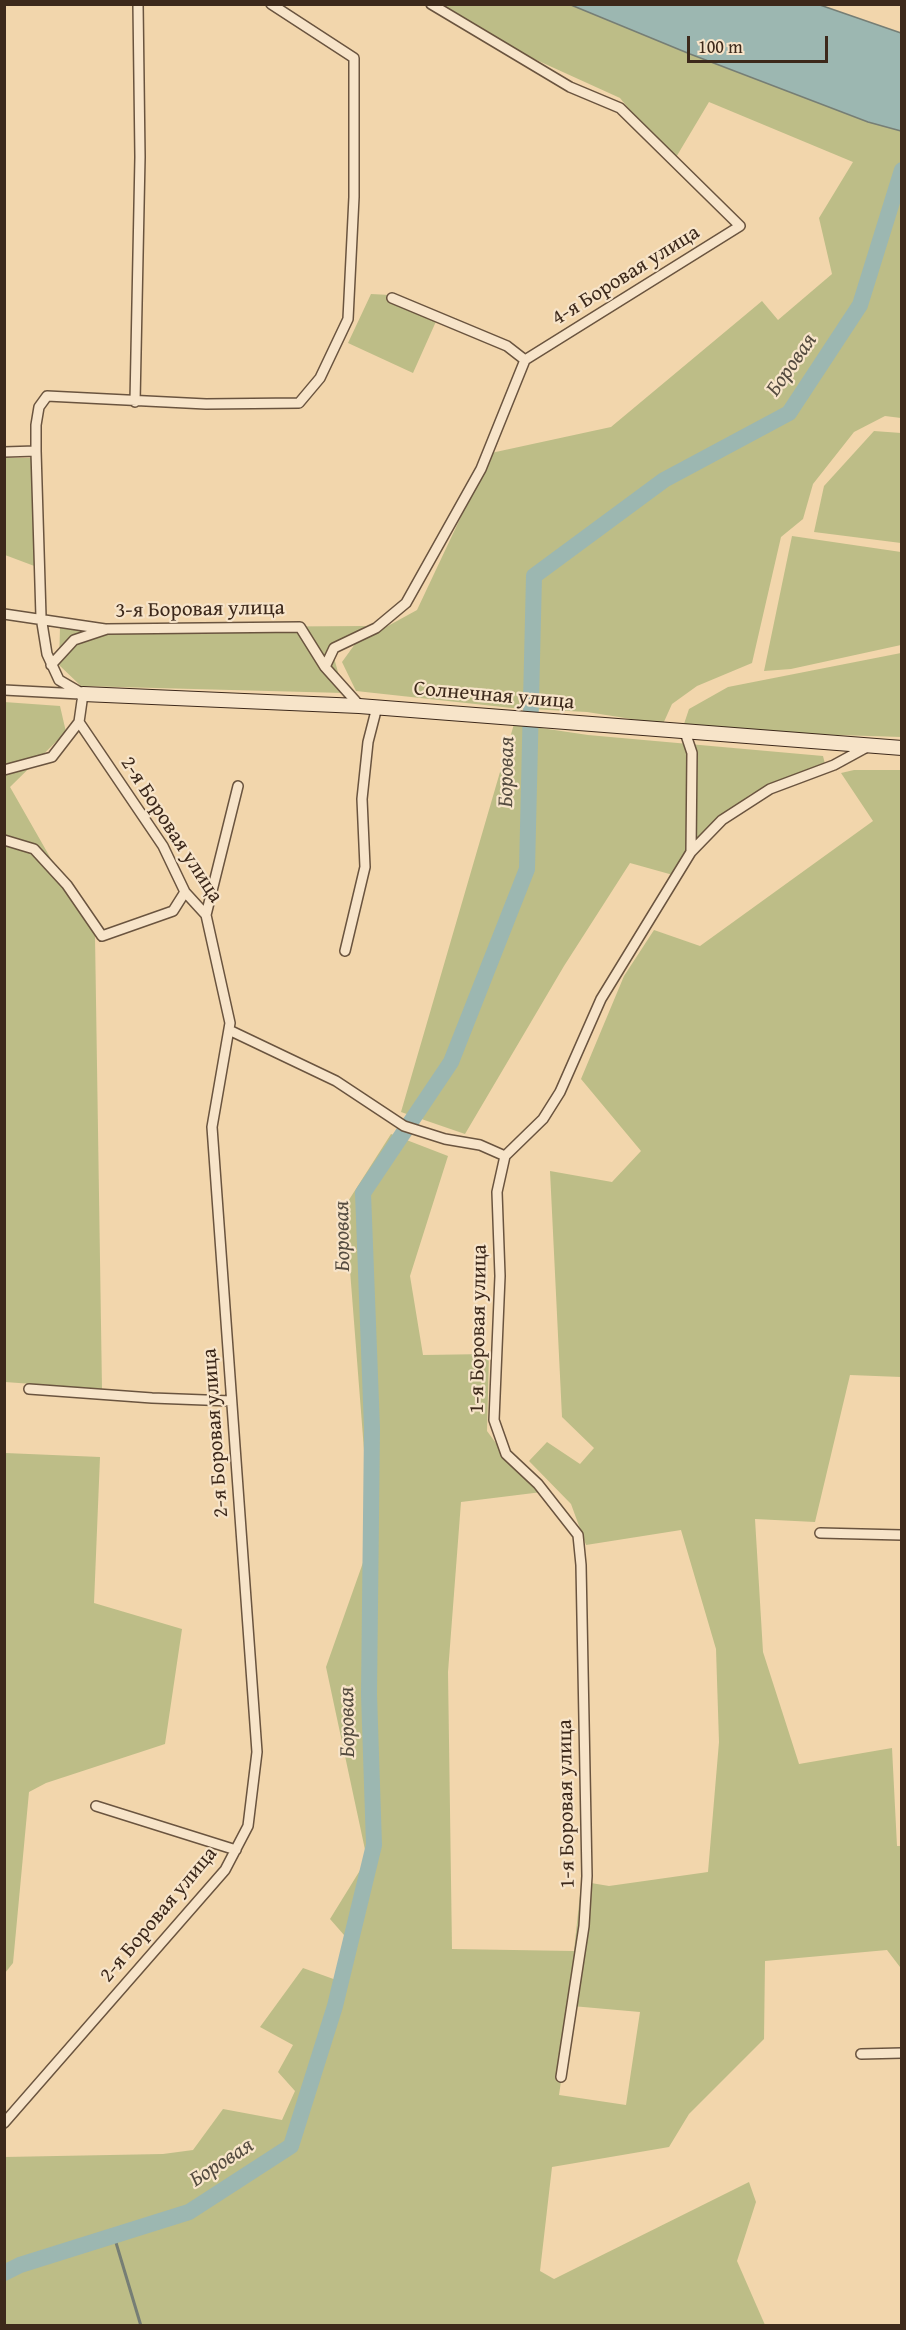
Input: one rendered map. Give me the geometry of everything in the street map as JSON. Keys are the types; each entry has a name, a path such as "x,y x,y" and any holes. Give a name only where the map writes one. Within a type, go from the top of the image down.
{"street":[{"path":"135,402 140,157 138,4"},
{"path":"83,694 58,680 51,665 41,617 36,451 39,407 47,396 135,402 268,405 299,403 320,378 348,319 354,197 354,58 271,4"},
{"name":"4-я Боровая улица","path":"431,4 570,87 620,108 740,226 525,360"},
{"path":"325,667 334,648 376,628 406,603 481,469 525,360 507,346 393,298"},
{"path":"4,452 36,451"},
{"path":"4,614 41,617 107,630"},
{"name":"3-я Боровая улица","path":"51,665 74,640 107,630 300,627 325,667 360,706"},
{"path":"4,690 83,694"},
{"path":"4,770 52,757 79,722 83,694"},
{"name":"Солнечная улица","path":"83,694 377,707 902,748"},
{"path":"345,951 365,867 362,799 368,742 377,707"},
{"name":"2-я Боровая улица","path":"4,2123 225,1870 248,1826 257,1752 212,1127 229,1030 225,996 206,915 185,892 163,846 79,722"},
{"path":"685,732 692,753 692,852"},
{"path":"229,1030 336,1081 405,1125 445,1139 480,1145 505,1156 543,1119 560,1092 601,999 692,852 722,820 770,789 834,765 869,746"},
{"path":"206,915 238,786"},
{"path":"4,840 34,849 68,885 102,936 173,911 185,892"},
{"name":"1-я Боровая улица","path":"505,1156 497,1192 500,1276 494,1420 506,1454 538,1484 578,1535 581,1565 587,1876 584,1926 561,2077"},
{"path":"29,1389 231,1401"},
{"path":"820,1533 902,1535"},
{"path":"96,1806 236,1850"},
{"path":"861,2055 902,2053"}],"green space":[{"path":"441,5 571,5 690,54 868,122 901,131 901,418 885,416 854,432 813,484 803,519 781,537 752,663 697,686 672,704 663,724 587,712 512,708 356,691 342,662 355,644 417,610 491,453 611,427 762,301 778,320 832,274 819,218 853,162 709,102 675,159 671,161 620,98 532,58"},
{"path":"371,294 390,295 438,317 413,373 348,343"},
{"path":"874,431 901,433 901,543 814,532 824,486"},
{"path":"4,458 33,458 37,567 5,555"},
{"path":"792,536 901,552 901,645 791,669 764,671"},
{"path":"366,626 332,651 344,693 81,686 59,665 60,628"},
{"path":"901,653 901,737 805,734 684,724 689,709 728,687"},
{"path":"4,702 60,706 66,732 10,787 95,936 102,1389 5,1382"},
{"path":"514,724 588,735 823,756 825,764 751,794 699,837 673,875 630,863 564,966 465,1134 401,1112"},
{"path":"854,770 901,770 901,1377 850,1375 815,1522 755,1519 763,1652 799,1764 892,1748 897,1846 902,1846 901,2004 900,1967 887,1950 765,1961 764,2039 689,2114 669,2147 552,2167 540,2271 554,2279 749,2182 756,2202 737,2261 765,2325 5,2325 4,2157 163,2154 193,2150 223,2109 282,2120 295,2091 278,2072 293,2045 260,2027 303,1968 339,1981 351,1943 330,1919 367,1859 326,1667 371,1540 345,1206 391,1134 448,1156 410,1276 423,1355 489,1354 487,1431 518,1473 542,1492 461,1502 448,1672 452,1949 574,1951 581,1885 591,1883 609,1886 708,1872 719,1742 716,1649 681,1530 586,1545 571,1504 529,1461 547,1442 580,1464 594,1448 562,1417 550,1171 612,1182 641,1151 581,1079 624,976 654,930 700,946 873,821 841,773","holes":["572,2006 640,2012 626,2105 559,2095"]},
{"path":"5,1453 100,1457 94,1603 182,1629 165,1744 46,1783 29,1792 13,1963 5,1973"}],"water":[{"path":"571,5 820,5 901,33 901,131 868,122 690,54"}],"waterway":[{"name":"Боровая","path":"4,2273 20,2265 189,2212 291,2146 335,2006 374,1845 369,1694 372,1428 363,1193 451,1062 527,869 534,576 664,480 789,413 860,305 902,170"},
{"path":"114,2236 141,2326"}]}
